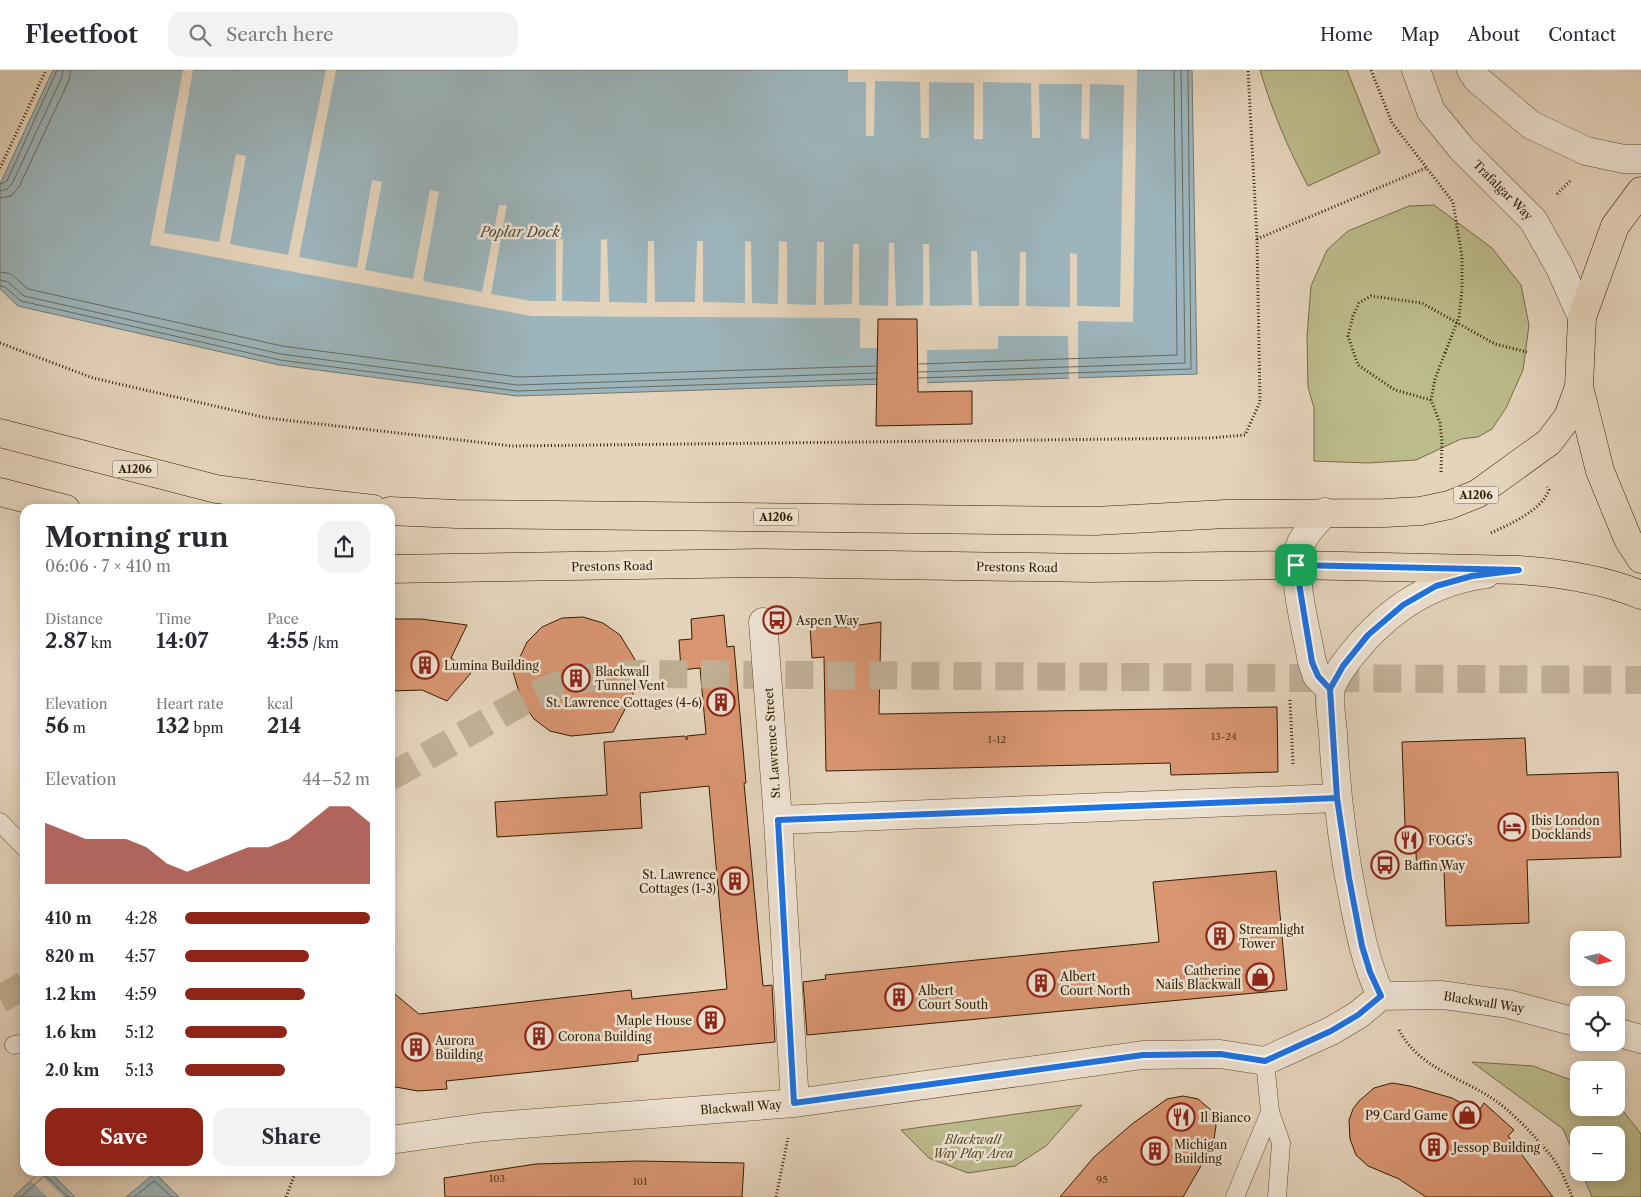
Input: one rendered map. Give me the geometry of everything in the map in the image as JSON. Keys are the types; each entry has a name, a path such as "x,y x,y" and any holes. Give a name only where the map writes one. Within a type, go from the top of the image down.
{"main road":[{"name":"A1206","path":"1641,190 1615,226 1582,317 1579,387 1600,470 1628,539 1641,559"},
{"name":"A1206","path":"395,510 456,514 1095,521 1226,514 1421,511 1449,505 1477,494 1549,442 1568,418 1579,387"},
{"name":"A1206","path":"0,433 271,503 288,504"},
{"path":"2,491 48,504"},
{"name":"Prestons Road","path":"395,569 760,563 1092,568 1296,565 1554,572 1596,581 1641,595"}],"street":[{"name":"Trafalgar Way","path":"1416,70 1431,111 1462,149 1533,220 1559,266 1582,317"},
{"path":"1471,70 1477,79 1531,124 1586,151 1624,159 1641,159"},
{"path":"1325,512 1310,528 1300,544 1296,565 1312,662 1318,676 1330,689"},
{"path":"1265,1061 1331,1031 1358,1015 1381,996 1370,972 1362,946 1349,878 1337,798 1330,689 1343,666 1368,635 1403,605 1436,586 1472,576 1519,570"},
{"name":"St. Lawrence Street","path":"763,622 778,820 794,1103"},
{"path":"778,820 1337,798"},
{"name":"Blackwall Way","path":"1381,996 1442,995 1508,1004 1570,1021"},
{"path":"1625,1035 1641,1039"},
{"name":"Blackwall Way","path":"395,1139 484,1127 794,1103 1143,1055 1220,1054 1265,1061"}],"lane":[{"path":"0,822 20,843"},
{"path":"1265,1061 1270,1112 1282,1142 1277,1197"},
{"path":"1235,1197 1270,1112"}],"path":[{"path":"0,168 46,70"},
{"path":"0,343 93,378 267,418 512,446 1210,438 1244,435 1260,402 1257,239 1248,70"},
{"path":"1371,70 1392,123 1453,202 1462,256 1462,290 1459,317 1435,379 1431,400 1440,423 1440,480"},
{"path":"1257,239 1426,168"},
{"path":"1553,198 1571,180"},
{"path":"1431,400 1395,390 1358,365 1348,336 1353,316 1359,303 1371,296 1422,303 1494,344 1527,352"},
{"path":"1290,695 1294,801"},
{"path":"1381,996 1404,1039 1438,1070 1488,1096 1518,1122 1552,1157 1572,1197"},
{"path":"776,1197 785,1154"},
{"path":"286,1197 294,1176"}],"green space":[{"path":"1260,70 1347,70 1380,153 1308,186 1281,129"},
{"path":"1434,205 1492,248 1521,285 1529,325 1523,370 1506,408 1492,429 1478,437 1461,439 1416,460 1368,463 1314,461 1314,408 1308,387 1307,336 1311,286 1327,250 1348,231 1409,206"},
{"path":"1472,1062 1533,1066 1570,1080 1570,1116 1625,1116 1625,1114 1641,1134 1641,1197 1592,1197 1585,1181 1625,1181 1625,1126 1570,1126 1570,1145 1563,1129"},
{"name":"Blackwall Way Play Area","path":"1082,1105 1046,1146 1015,1166 968,1173 929,1158 901,1130"}],"water":[{"name":"Poplar Dock","path":"53,70 1192,70 1197,374 517,396 279,365 18,306 0,289 0,184"},
{"path":"36,1176 54,1176 75,1197 13,1197"},
{"path":"151,1176 158,1176 179,1197 126,1197"}],"pier":[{"path":"183,70 193,70 164,233 219,242 236,154 246,156 230,244 288,255 326,70 336,70 299,257 357,268 372,180 382,182 365,270 413,279 430,190 439,192 423,281 482,292 499,205 507,205 491,294 532,301 556,301 556,240 563,239 562,301 600,302 601,240 607,239 609,302 647,303 648,241 654,241 655,302 695,302 697,241 703,241 703,302 745,303 745,241 751,242 752,303 778,304 779,241 787,242 787,304 816,305 817,242 824,242 824,305 852,304 853,244 859,244 859,305 888,306 889,243 894,243 896,306 923,305 923,244 929,244 930,306 972,305 971,251 977,251 979,306 1019,306 1020,252 1026,252 1026,306 1070,307 1070,253 1077,254 1077,306 1120,307 1124,85 1090,84 1089,139 1081,138 1082,84 1039,84 1040,138 1032,138 1031,83 983,82 983,139 974,139 974,83 929,82 929,138 921,138 920,82 875,81 874,136 866,136 866,82 848,82 848,70 1137,70 1133,322 1078,321 1078,380 1069,381 1068,336 998,336 998,349 927,350 927,385 918,386 917,348 860,348 860,318 531,316 150,245"},
{"path":"36,1176 42,1176 64,1197 47,1197 31,1181"}],"building":[{"path":"878,319 917,319 918,392 972,391 972,424 876,426"},
{"path":"724,615 727,647 734,646 746,783 744,783 763,986 772,985 775,1042 638,1055 638,1061 446,1081 447,1089 418,1091 395,1087 395,994 419,1014 631,990 632,999 727,989 709,786 640,793 642,828 497,837 495,802 607,795 604,742 685,736 687,740 687,736 706,734 700,668 681,670 679,640 692,639 691,619"},
{"name":"Blackwall Tunnel Vent","path":"583,617 603,623 620,635 637,663 633,694 613,732 571,736 550,731 534,719 522,702 513,672 527,642 542,627 562,618"},
{"name":"Lumina Building","path":"395,619 421,619 467,625 451,658 471,673 447,701 422,690 395,691"},
{"path":"881,622 879,714 1277,707 1278,772 1171,775 1170,763 826,771 824,657 812,658 810,626 845,627"},
{"name":"Ibis London Docklands","path":"1525,738 1527,775 1618,772 1621,857 1527,860 1529,923 1446,926 1444,870 1417,871 1416,853 1406,853 1402,742"},
{"path":"1276,871 1287,990 807,1035 803,982 826,979 825,975 1159,942 1153,882"},
{"name":"Jessop Building","path":"1392,1083 1452,1098 1478,1112 1484,1103 1514,1130 1508,1136 1553,1197 1426,1197 1399,1179 1368,1166 1356,1155 1350,1139 1349,1120 1353,1109 1359,1101 1374,1088"},
{"name":"Michigan Building","path":"1183,1096 1198,1099 1211,1110 1216,1126 1213,1145 1183,1197 1060,1197 1094,1157 1132,1124 1167,1099"},
{"path":"638,1161 744,1163 742,1197 445,1197 444,1178 536,1164"}],"tunnel":[{"path":"395,774 522,702 555,686 594,677 636,674 1641,680"},
{"path":"0,999 20,988"}],"place":[{"name":"Aspen Way","path":"777,620"},
{"name":"Lumina Building","path":"425,665"},
{"name":"Blackwall Tunnel Vent","path":"576,678"},
{"name":"St. Lawrence Cottages (4-6)","path":"721,702"},
{"name":"Ibis London Docklands","path":"1512,827"},
{"name":"FOGG's","path":"1409,840"},
{"name":"Baffin Way","path":"1385,865"},
{"name":"St. Lawrence Cottages (1-3)","path":"735,881"},
{"name":"Streamlight Tower","path":"1220,936"},
{"name":"Catherine Nails Blackwall","path":"1260,977"},
{"name":"Albert Court North","path":"1041,983"},
{"name":"Albert Court South","path":"899,997"},
{"name":"Maple House","path":"711,1020"},
{"name":"Corona Building","path":"539,1036"},
{"name":"Aurora Building","path":"416,1047"},
{"name":"P9 Card Game","path":"1467,1115"},
{"name":"Il Bianco","path":"1181,1117"},
{"name":"Jessop Building","path":"1434,1147"},
{"name":"Michigan Building","path":"1155,1151"}],"route":[{"path":"1296,565 1312,662 1318,676 1330,689 1337,798 1349,878 1362,946 1370,972 1381,996 1358,1015 1331,1031 1265,1061 1220,1054 1143,1055 794,1103 778,820 1337,798 1334,744 1330,689 1343,666 1368,635 1384,620 1403,605 1436,586 1472,576 1519,570 1296,565"}]}
